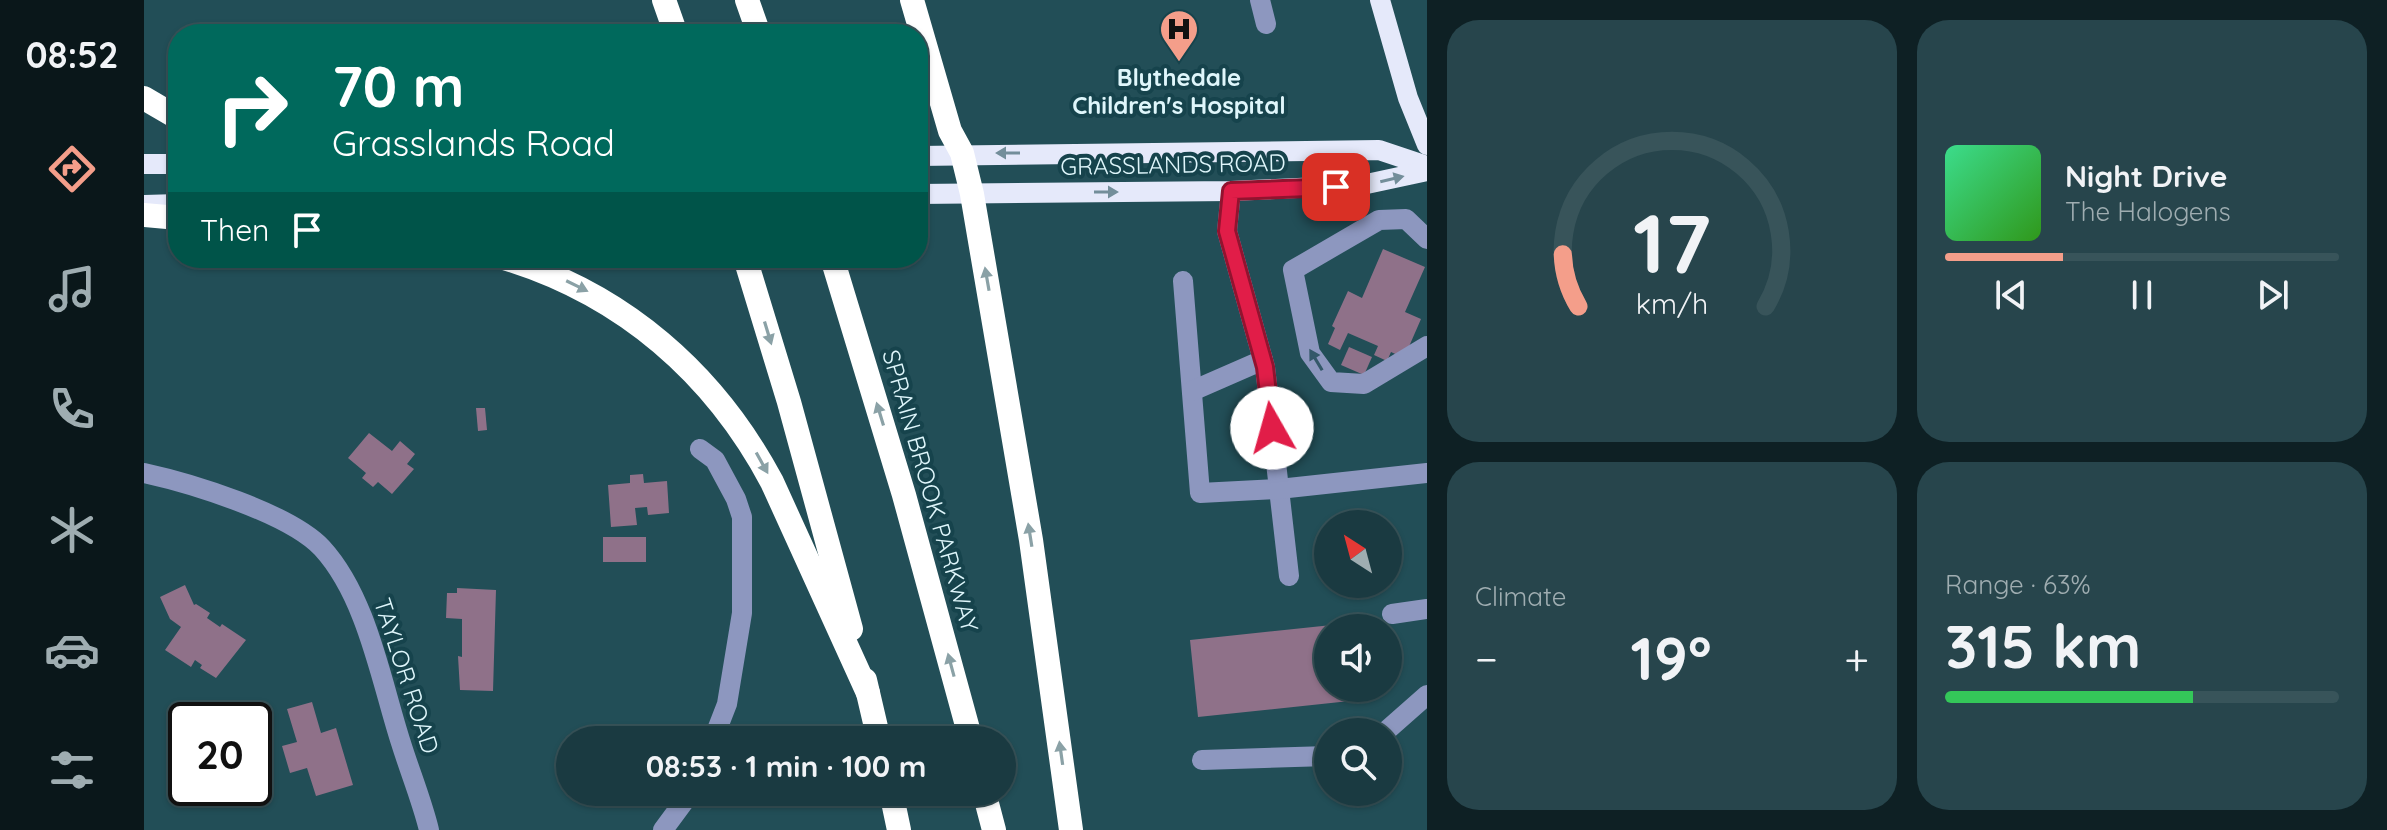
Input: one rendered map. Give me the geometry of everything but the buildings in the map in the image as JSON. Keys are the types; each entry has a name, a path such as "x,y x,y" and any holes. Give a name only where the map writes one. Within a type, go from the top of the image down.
{"highway":[{"path":"747,0 755,24"},
{"path":"912,0 919,24"},
{"path":"664,3 672,24"},
{"path":"928,55 950,131 962,153 972,194 1031,540 1071,830"},
{"path":"144,98 168,112"},
{"path":"144,215 168,217"},
{"path":"532,268 562,279 621,311 672,350 719,400 757,454 772,482 868,693"},
{"path":"748,268 789,402 876,726"},
{"name":"SPRAIN BROOK PARKWAY","path":"835,268 904,495 967,726"},
{"path":"894,806 899,830"},
{"path":"988,806 994,830"}],"main road":[{"path":"1380,0 1408,98 1427,145"},
{"name":"GRASSLANDS ROAD","path":"928,155 1379,150 1427,168"},
{"path":"144,164 168,164"},
{"name":"GRASSLANDS ROAD","path":"928,194 1231,191 1362,185 1427,168"},
{"path":"144,205 168,204"}],"street":[{"path":"1260,0 1266,24"},
{"path":"1231,191 1227,231 1263,360 1289,576"},
{"path":"1427,239 1406,219 1379,220 1293,270 1310,353 1331,382 1364,384 1427,346"},
{"path":"1183,281 1200,493 1279,489 1427,473"},
{"path":"1192,391 1263,360"},
{"path":"700,449 715,460 742,517 742,613 727,704 718,726"},
{"name":"TAYLOR ROAD","path":"144,473 226,498 274,518 307,535 321,547 338,569 359,610 429,830"},
{"path":"1392,614 1427,609"},
{"path":"1401,718 1427,695"},
{"path":"1202,760 1314,756"},
{"path":"663,830 681,806"}],"place":[{"name":"Blythedale Children's Hospital","path":"1179,63"}],"route":[{"path":"1272,428 1265,367 1227,231 1231,191 1336,187"}]}
